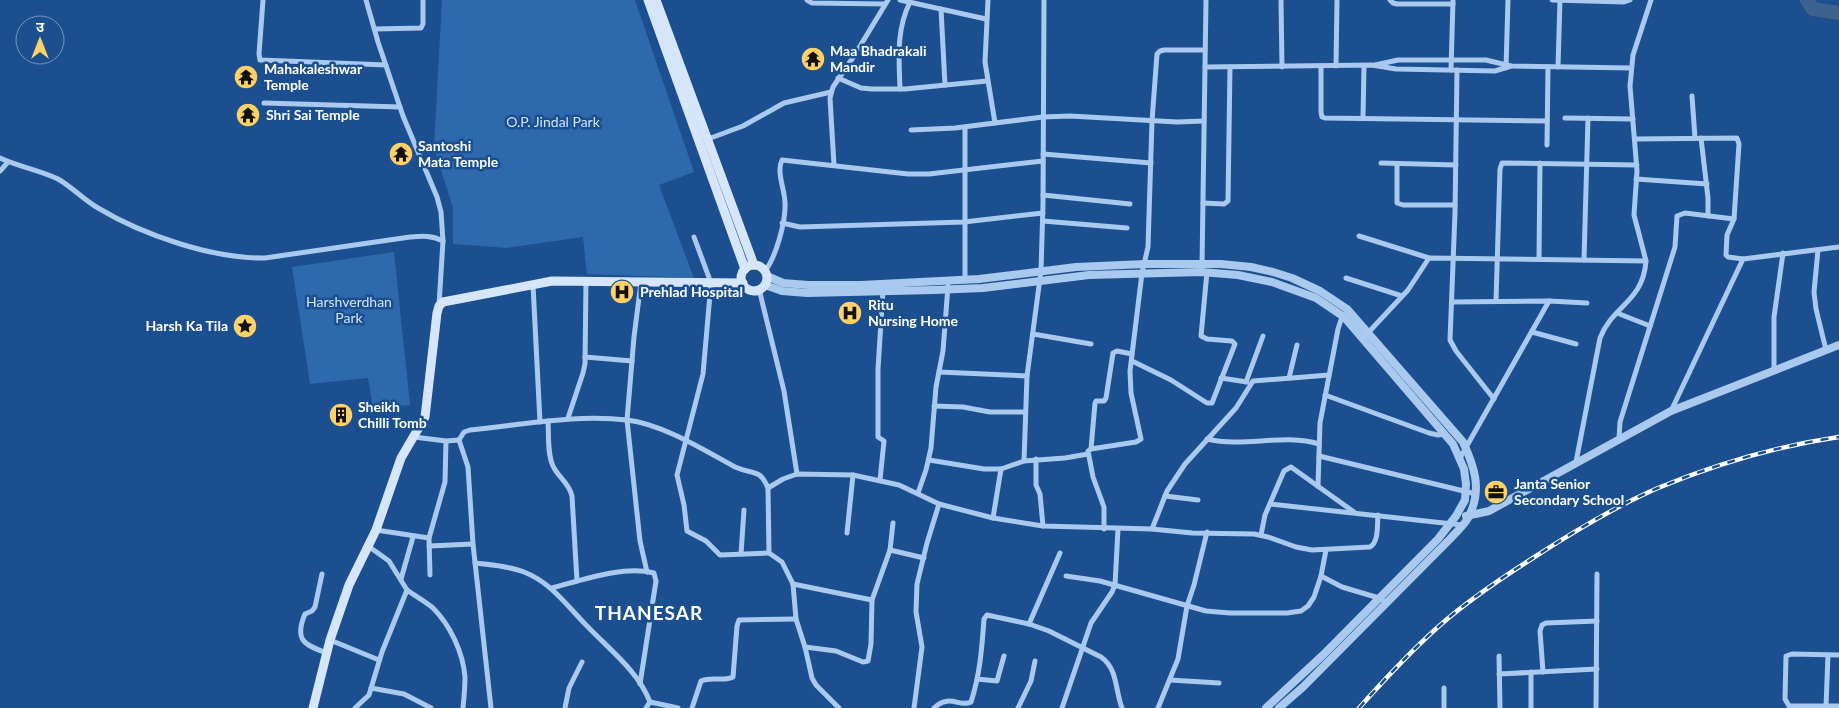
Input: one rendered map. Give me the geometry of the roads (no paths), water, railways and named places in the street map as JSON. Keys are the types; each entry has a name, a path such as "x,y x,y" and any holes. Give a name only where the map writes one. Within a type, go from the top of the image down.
{"main road":[{"path":"648,0 750,267"},
{"path":"656,0 708,139 750,267"},
{"path":"750,267 761,267 764,280 752,290 743,283 742,275 750,267"},
{"path":"314,708 330,640 351,578 376,530 401,458 425,417 435,322 439,306 444,302 552,281 743,283"}],"street":[{"path":"263,0 260,60 386,65"},
{"path":"366,0 400,107 437,197 441,212 443,240 439,306"},
{"path":"375,29 421,28 423,24 423,0"},
{"path":"807,0 812,3 886,2"},
{"path":"900,0 986,19"},
{"path":"988,0 985,62 995,123"},
{"path":"1024,461 1026,376 1042,271 1044,0"},
{"path":"1132,361 1171,380 1210,404 1235,344 1232,341 1207,339 1201,336 1204,270 1206,0"},
{"path":"1281,0 1282,67"},
{"path":"1336,66 1337,0"},
{"path":"1390,0 1397,4 1453,2 1451,60 1454,70 1457,120 1452,302 1449,334 1452,346 1494,399"},
{"path":"1508,0 1508,66"},
{"path":"1552,0 1624,2 1630,0"},
{"path":"1558,67 1560,0"},
{"path":"1576,462 1596,351 1603,330 1639,288 1646,261 1634,215 1637,165 1630,86 1631,68 1637,40 1651,0"},
{"path":"834,165 831,92 886,2"},
{"path":"900,89 899,37 910,2"},
{"path":"941,9 945,85"},
{"path":"929,460 984,469 1001,469 1024,461 1065,458 1136,442 1141,439 1130,381 1142,273 1148,247 1152,121 1157,54 1164,50 1205,50"},
{"path":"1205,67 1364,66 1391,61 1486,60 1508,66 1631,68"},
{"path":"1372,65 1396,69 1495,71 1508,66"},
{"path":"1322,66 1322,117 1547,121"},
{"path":"1363,118 1364,66"},
{"path":"1203,203 1224,204 1228,201 1230,67"},
{"path":"1547,145 1548,67"},
{"path":"838,78 861,88 900,89 987,81"},
{"path":"708,139 743,126 784,103 831,92"},
{"path":"1692,96 1695,138"},
{"path":"264,103 400,107"},
{"path":"911,130 965,127 1043,117 1070,116 1152,121 1204,121"},
{"path":"1565,118 1633,118"},
{"path":"1584,260 1588,118"},
{"path":"965,127 965,280"},
{"path":"1635,139 1734,137 1738,140 1734,219 1727,234 1726,255 1728,257 1743,259 1839,247"},
{"path":"1701,138 1707,184 1708,216"},
{"path":"1043,154 1151,163"},
{"path":"0,158 60,180 95,207 122,220 173,241 208,251 265,258 420,236 437,237 443,240"},
{"path":"797,474 764,280 773,258 785,204 780,166 782,160 908,174 929,174 1043,161"},
{"path":"0,171 8,162"},
{"path":"1381,163 1456,165"},
{"path":"1496,301 1502,163 1637,165"},
{"path":"1539,259 1540,163"},
{"path":"1397,164 1397,203 1403,205 1455,205"},
{"path":"1636,179 1707,184"},
{"path":"1043,195 1130,204"},
{"path":"782,223 800,227 964,222 1043,213"},
{"path":"1619,439 1620,422 1675,247 1677,216 1681,213 1734,219"},
{"path":"1043,221 1127,228"},
{"path":"1359,236 1429,258 1646,261"},
{"path":"694,237 711,283 703,374 677,475 684,505 687,531 706,541 718,554 769,553 782,562 793,584 796,619 812,678 816,685 839,708"},
{"path":"1818,250 1814,292 1826,350"},
{"path":"1774,370 1774,317 1784,253"},
{"path":"1366,335 1402,296 1429,258"},
{"path":"1670,411 1743,259"},
{"path":"883,288 1076,267 1144,264 1204,270 1272,282 1316,298 1345,312 1463,442 1474,468 1476,494 1470,516 1462,525 1387,603 1303,687 1279,708"},
{"path":"764,280 808,285 948,290 983,288 1089,275 1204,270"},
{"path":"1346,278 1402,296"},
{"path":"918,493 929,460 934,406 943,351 948,280"},
{"path":"568,418 583,373 586,281"},
{"path":"642,282 632,360 627,420 640,541 647,572"},
{"path":"533,285 540,422"},
{"path":"880,480 884,441 878,437 878,369 883,288"},
{"path":"1452,302 1587,303"},
{"path":"1460,458 1549,302"},
{"path":"1318,486 1320,423 1329,375 1345,312"},
{"path":"1617,313 1650,326"},
{"path":"1532,332 1576,344"},
{"path":"1033,334 1091,344"},
{"path":"1266,708 1323,655 1438,539 1456,516 1465,500 1464,469 1453,444 1366,335"},
{"path":"1246,382 1263,336"},
{"path":"1289,378 1297,345"},
{"path":"1456,516 1470,516 1489,510 1670,411 1839,345"},
{"path":"1104,528 1104,507 1093,477 1090,451 1095,403 1096,401 1104,401 1106,398 1113,352 1132,354"},
{"path":"584,357 632,360"},
{"path":"939,372 1026,376"},
{"path":"1221,378 1246,382 1329,375"},
{"path":"1152,528 1165,496 1185,464 1236,408 1253,381"},
{"path":"1325,395 1429,433 1445,434 1452,429"},
{"path":"934,406 963,407 990,412 1025,412"},
{"path":"459,440 464,432 470,430 548,422 568,418 627,420 666,432 735,467 760,474 764,478 768,488 769,553"},
{"path":"548,422 552,465 568,484 572,496 578,581"},
{"path":"414,437 446,441 459,440"},
{"path":"1207,439 1232,443 1299,441 1319,444"},
{"path":"459,440 468,467 473,544 491,708"},
{"path":"430,575 429,538 445,482 446,441"},
{"path":"1319,456 1476,494"},
{"path":"1036,459 1035,480 1040,494 1042,526"},
{"path":"1261,535 1265,515 1284,471 1291,467 1355,513"},
{"path":"992,518 1001,469"},
{"path":"768,488 783,478 797,474 853,475 880,480 918,493 940,504 992,518 1042,526 1152,528 1192,533 1261,535 1296,547 1326,550 1374,546 1378,515"},
{"path":"847,533 853,475"},
{"path":"1165,496 1198,500"},
{"path":"914,708 921,667 922,646 922,636 916,612 918,584 940,504"},
{"path":"1270,504 1462,525"},
{"path":"741,554 744,510"},
{"path":"805,647 828,649 863,662 868,661 871,644 872,600 890,550 893,523"},
{"path":"1062,708 1091,624 1115,585 1118,528"},
{"path":"376,530 429,538"},
{"path":"1158,708 1180,654 1187,606 1207,532"},
{"path":"401,579 413,537"},
{"path":"429,546 473,544"},
{"path":"368,546 389,561 407,590 431,606 444,620 462,660 465,677 463,708"},
{"path":"890,550 924,558"},
{"path":"1066,576 1100,581 1187,606 1230,614 1287,614 1308,606 1314,597 1321,576 1326,550"},
{"path":"1029,624 1060,553"},
{"path":"475,563 525,572 552,588 588,627 615,652 645,690 650,702"},
{"path":"552,588 614,573 647,572 654,574 656,581 640,684"},
{"path":"322,574 315,607 312,612 305,614 300,634 303,642 307,645 327,653"},
{"path":"1596,708 1597,574"},
{"path":"1321,576 1353,592 1379,598 1387,603"},
{"path":"793,584 872,600"},
{"path":"355,708 368,698 379,660 407,590"},
{"path":"934,708 943,702 969,704 978,679 985,616 992,615 1049,631 1108,662 1112,668 1122,708"},
{"path":"692,708 701,681 708,678 728,679 733,677 739,620 796,619"},
{"path":"1543,672 1540,631 1542,625 1546,623 1597,621"},
{"path":"330,640 379,660"},
{"path":"1839,655 1792,654 1786,656 1785,699 1786,704 1791,706 1839,706"},
{"path":"1826,706 1828,655"},
{"path":"978,679 997,681 1004,656"},
{"path":"1499,656 1500,708"},
{"path":"1018,708 1032,680 1035,661"},
{"path":"565,708 569,688 582,662"},
{"path":"1499,674 1597,669"},
{"path":"1531,672 1531,708"},
{"path":"1170,680 1219,683"},
{"path":"371,688 404,694 431,708"},
{"path":"1444,688 1444,708"},
{"path":"646,708 650,702"},
{"path":"650,702 678,708"}],"waterway":[{"path":"1807,0 1813,9 1839,13"}],"railway":[{"path":"1359,708 1417,646 1460,608 1508,574 1594,520 1642,495 1702,471 1793,445 1839,437"}],"place":[{"name":"Maa Bhadrakali Mandir","path":"813,59"},
{"name":"Mahakaleshwar Temple","path":"246,77"},
{"name":"Shri Sai Temple","path":"248,115"},
{"name":"Santoshi Mata Temple","path":"401,154"},
{"name":"Prehlad Hospital","path":"622,292"},
{"name":"Ritu Nursing Home","path":"850,313"},
{"name":"Harsh Ka Tila","path":"245,326"},
{"name":"Sheikh Chilli Tomb","path":"341,415"},
{"name":"Janta Senior Secondary School","path":"1496,492"}],"district":[{"name":"THANESAR","path":"649,613"}],"park label":[{"name":"O.P. Jindal Park","path":"553,122"},
{"name":"Harshverdhan Park","path":"349,310"}]}
